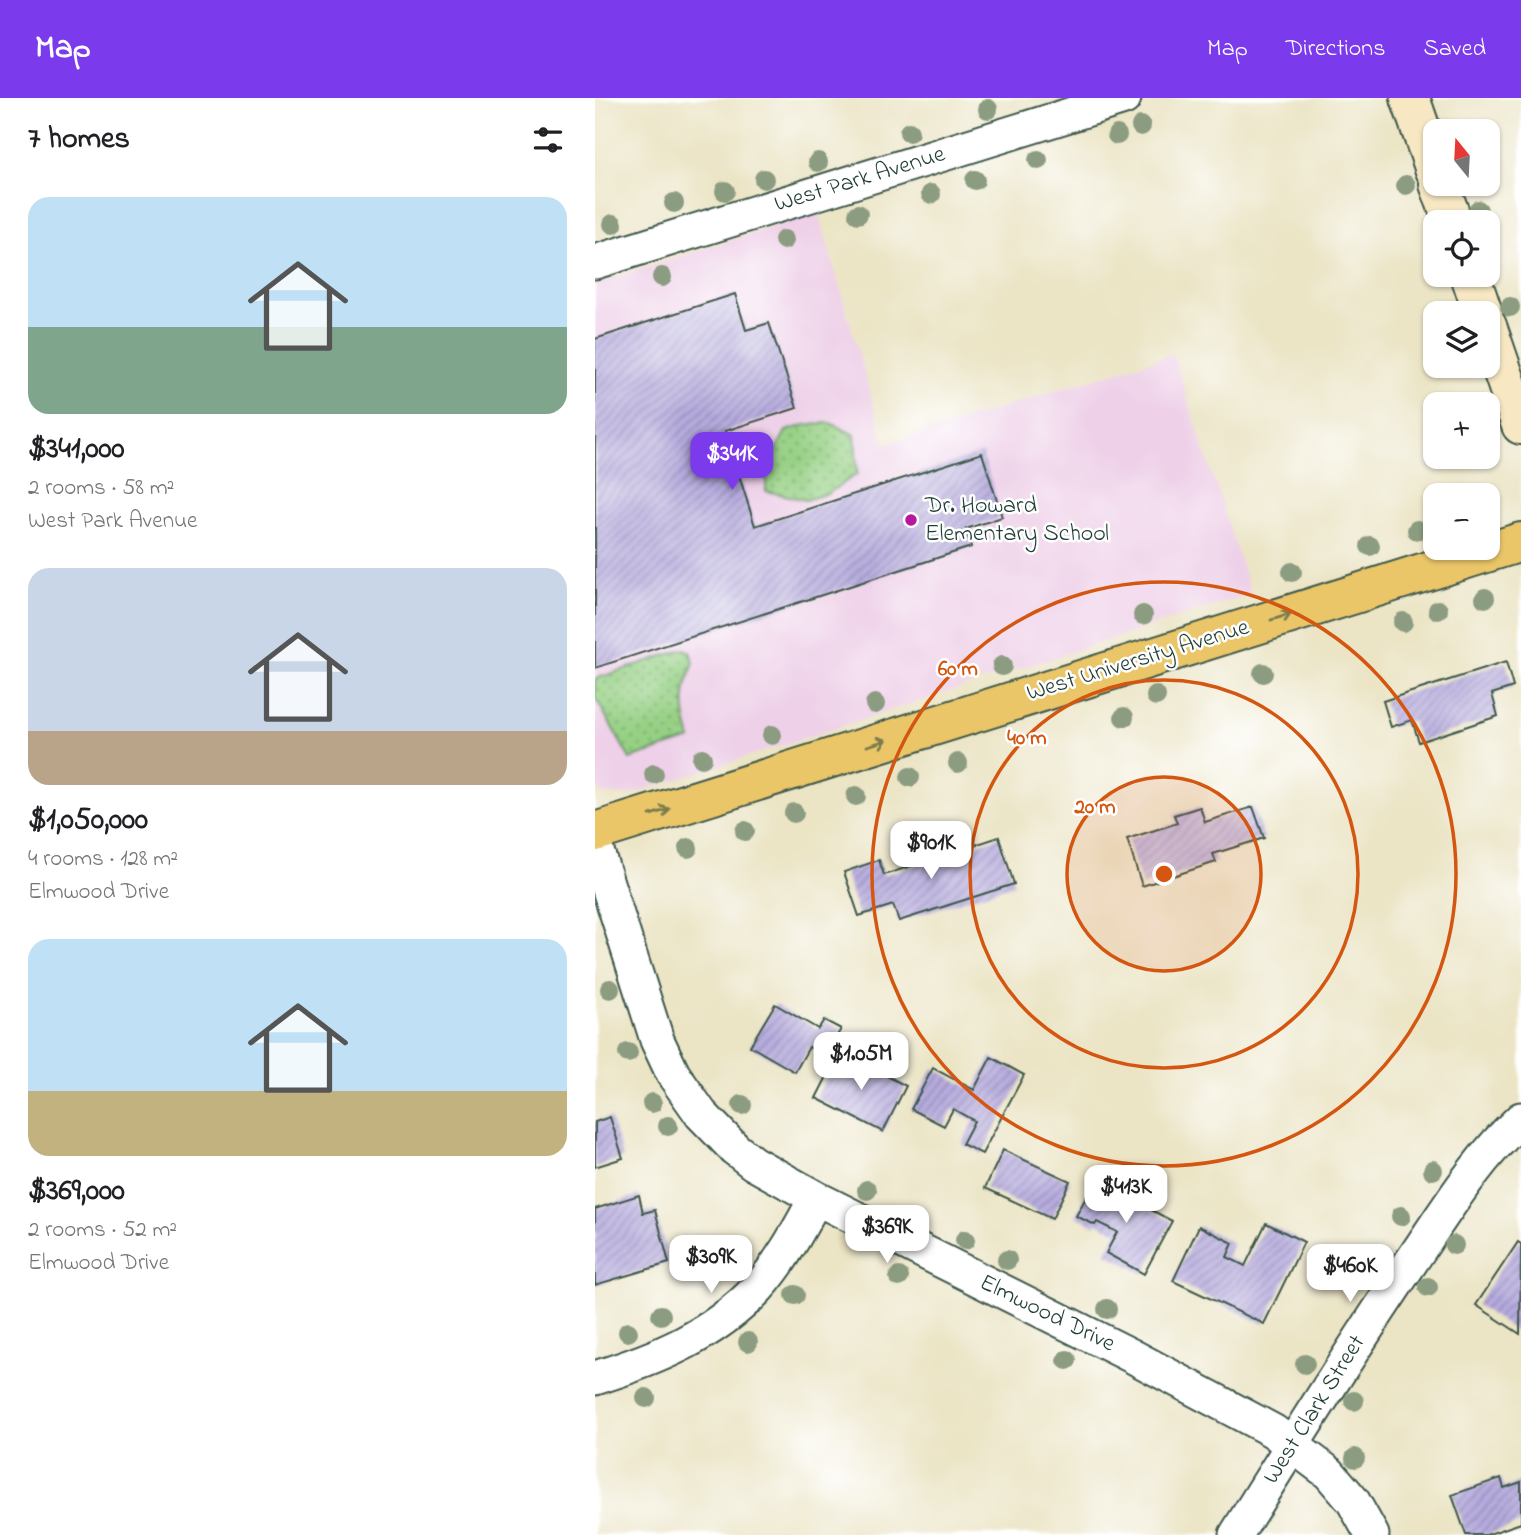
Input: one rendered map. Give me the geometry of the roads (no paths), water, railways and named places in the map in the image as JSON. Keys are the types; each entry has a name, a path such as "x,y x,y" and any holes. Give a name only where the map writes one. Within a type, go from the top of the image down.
{"main road":[{"name":"West University Avenue","path":"595,832 1521,542"}],"street":[{"name":"West Park Avenue","path":"595,262 1124,98"},
{"path":"1411,98 1423,134"},
{"path":"1500,364 1521,425"},
{"name":"Elmwood Drive","path":"595,845 657,1040 674,1074 701,1114 735,1149 753,1163 816,1198 1132,1356 1273,1430 1329,1473 1353,1501 1372,1535"},
{"name":"West Clark Street","path":"1236,1535 1378,1310 1467,1180 1503,1136 1521,1119"},
{"path":"595,1378 636,1366 684,1345 727,1317 759,1287 787,1249 816,1198"}],"place":[{"name":"Dr. Howard Elementary School","path":"911,520"}]}
